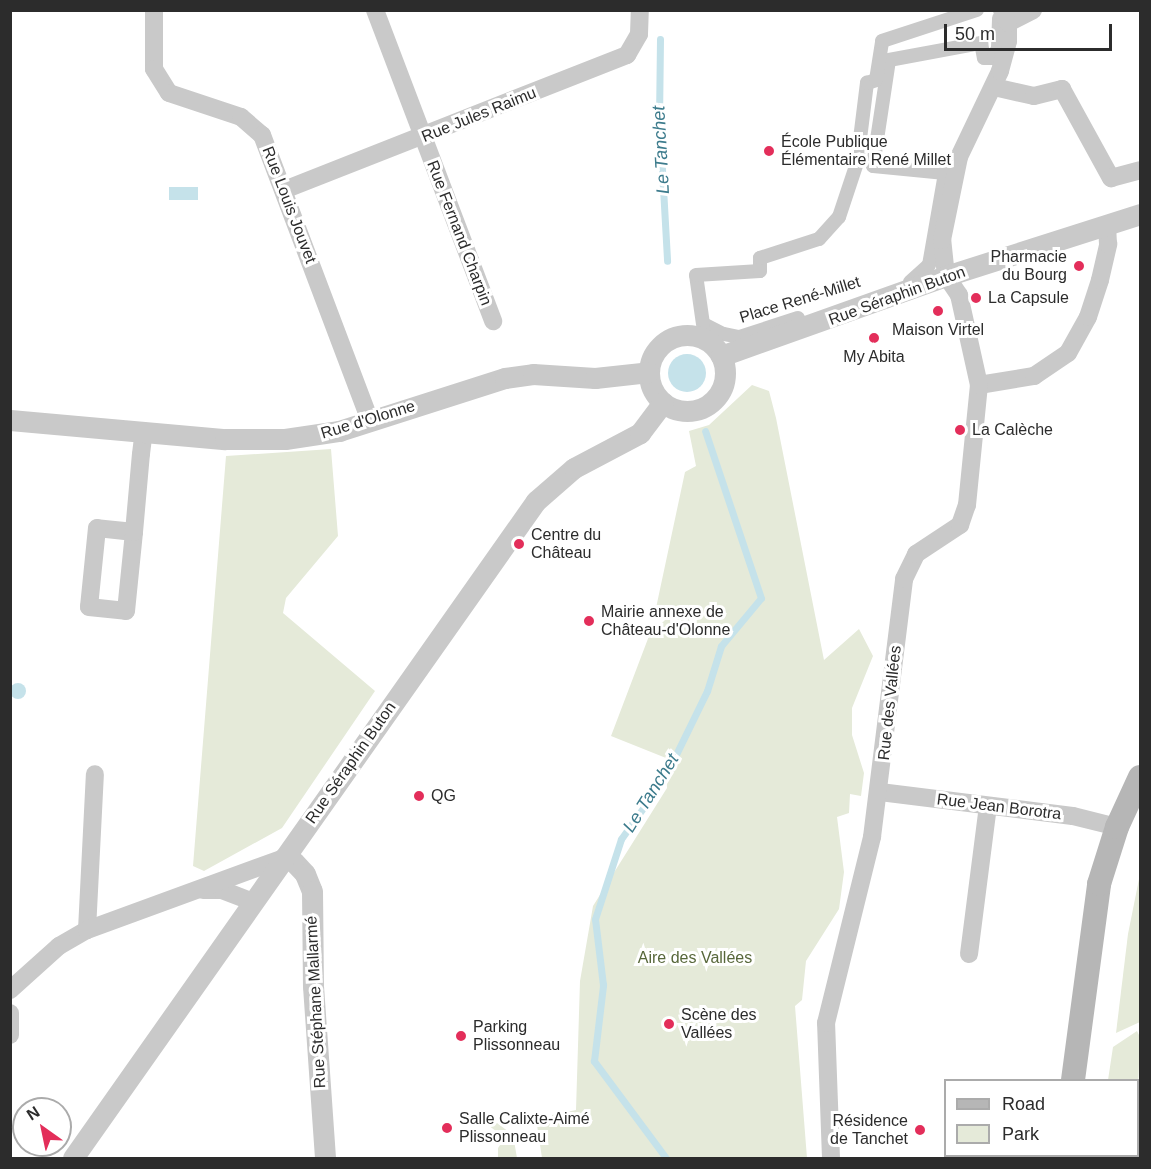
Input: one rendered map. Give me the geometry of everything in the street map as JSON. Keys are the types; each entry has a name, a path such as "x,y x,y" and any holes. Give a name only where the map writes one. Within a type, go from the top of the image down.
{"main road":[{"path":"1073,1079 1094,912 1117,826 1140,777"}],"street":[{"name":"Rue Louis Jouvet","path":"154,10 152,57 160,82 181,99 254,125 262,135 370,421"},
{"name":"Rue Fernand Charpin","path":"375,10 493,321"},
{"name":"Rue Jules Raimu","path":"284,190 423,138 627,55 639,34 640,10"},
{"name":"Place René-Millet","path":"977,10 882,42 876,80 867,83 857,163 839,217 819,239 760,258 760,271 696,275 703,324 739,337 922,275 934,248 945,173 873,166 889,60 981,44 984,58 993,58 998,48 1002,15"},
{"path":"946,276 942,240 959,157 994,87 1008,41 1002,15 1033,10"},
{"path":"994,87 1034,96 1062,89 1111,178 1140,170"},
{"name":"Rue Séraphin Buton","path":"721,356 946,276 1140,214"},
{"path":"979,385 1034,376 1068,353 1088,317 1100,280 1108,244 1107,226"},
{"name":"Rue des Vallées","path":"831,1158 826,1023 862,885 880,792 904,579 916,554 960,525 965,517 979,385 958,295 946,276"},
{"path":"679,336 704,339 721,356 724,382 711,403 687,411 663,403 656,394 649,372 658,349 679,336"},
{"name":"Rue d'Olonne","path":"10,420 225,439 313,437 505,378 533,374 595,378 649,372"},
{"name":"Rue Séraphin Buton","path":"73,1158 536,501 574,468 632,439 663,403"},
{"path":"134,532 98,528 89,606 126,611 134,532 144,431"},
{"path":"87,930 95,774"},
{"name":"Rue Jean Borotra","path":"880,792 1081,817 1117,826"},
{"path":"969,954 988,806"},
{"path":"10,990 52,952 87,930 192,889 284,858"},
{"name":"Rue Stéphane Mallarmé","path":"284,858 294,862 305,874 312,891 314,996 325,1158"},
{"path":"192,889 222,890 253,902"},
{"path":"10,1013 10,1035"}],"green space":[{"name":"Aire des Vallées","path":"752,385 769,391 824,660 859,629 873,656 852,708 852,735 864,773 861,796 850,794 849,813 837,817 844,872 839,909 806,961 802,1000 795,1006 807,1158 542,1158 537,1125 552,1121 552,1115 576,1110 580,981 593,906 667,788 666,758 611,736 649,636 669,616 656,608 685,472 696,466 689,431 709,425"},
{"path":"331,449 338,536 286,598 283,613 375,691 282,828 204,871 193,866 226,456"},
{"path":"1140,874 1140,1022 1116,1033 1128,934"},
{"path":"1137,1031 1140,1037 1138,1079 1108,1079 1113,1047"},
{"path":"493,1120 513,1135 517,1158 498,1158 498,1148 505,1138 488,1125"}],"water":[{"path":"169,187 198,187 198,200 169,200"},
{"path":"687,354 700,360 706,373 700,386 687,392 674,386 668,373 674,360"},
{"path":"18,683 26,691 18,699 10,691"}],"waterway":[{"name":"Le Tanchet","path":"660,39 659,116 667,261"},
{"name":"Le Tanchet","path":"666,1158 594,1061 603,985 595,919 621,839 665,777 707,691 721,646 761,598 705,431"}],"place":[{"name":"École Publique Élémentaire René Millet","path":"769,151"},
{"name":"Pharmacie du Bourg","path":"1079,266"},
{"name":"La Capsule","path":"976,298"},
{"name":"Maison Virtel","path":"938,311"},
{"name":"My Abita","path":"874,338"},
{"name":"La Calèche","path":"960,430"},
{"name":"Centre du Château","path":"519,544"},
{"name":"Mairie annexe de Château-d'Olonne","path":"589,621"},
{"name":"QG","path":"419,796"},
{"name":"Scène des Vallées","path":"669,1024"},
{"name":"Parking Plissonneau","path":"461,1036"},
{"name":"Salle Calixte-Aimé Plissonneau","path":"447,1128"},
{"name":"Résidence de Tanchet","path":"920,1130"}]}
